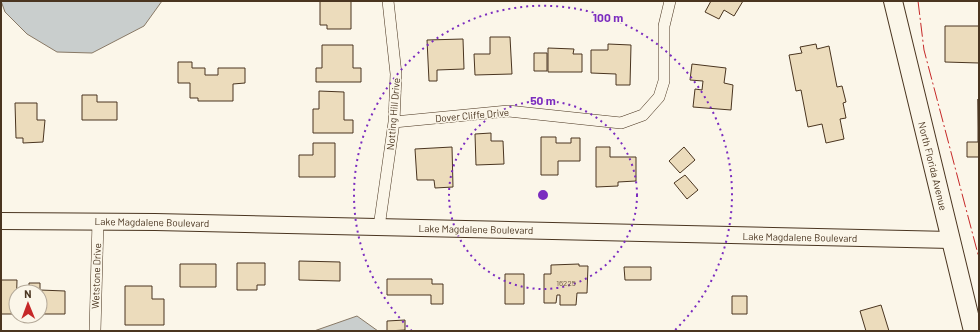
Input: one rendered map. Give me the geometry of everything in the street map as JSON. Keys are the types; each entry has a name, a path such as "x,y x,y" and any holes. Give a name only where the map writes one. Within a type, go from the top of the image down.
{"main road":[{"name":"North Florida Avenue","path":"893,1 972,331"}],"street":[{"name":"Notting Hill Drive","path":"379,227 394,122 396,74 388,1"},
{"name":"Dover Cliffe Drive","path":"394,122 508,111 622,122 643,115 659,97 664,80 664,26 670,1"},
{"name":"Lake Magdalene Boulevard","path":"1,221 98,221 951,240"},
{"name":"Wetstone Drive","path":"95,331 98,221"}],"shaded area":[{"path":"1,1 162,1 144,26 92,53 57,52 27,34 5,12"},
{"path":"357,316 378,331 314,331"}],"building":[{"path":"320,1 351,1 351,29 327,29 327,25 320,25"},
{"path":"711,1 743,1 734,16 724,10 719,19 705,12"},
{"path":"945,26 979,26 979,63 945,62"},
{"path":"490,37 510,37 512,74 475,75 474,54 490,54"},
{"path":"463,39 464,69 437,70 437,81 429,81 427,40"},
{"path":"608,44 631,45 630,85 616,85 616,74 591,73 591,50 608,50"},
{"path":"816,44 817,49 829,46 837,87 842,86 846,102 843,103 846,118 840,119 844,139 826,143 822,124 808,127 801,90 796,91 789,55 802,53 800,47"},
{"path":"322,45 353,45 353,68 361,68 361,82 316,82 316,68 322,68"},
{"path":"548,48 574,49 573,54 582,54 582,72 548,72"},
{"path":"534,53 547,53 547,71 534,71"},
{"path":"178,62 192,62 192,68 205,68 205,75 218,75 218,68 245,68 245,83 233,84 233,101 198,101 198,98 190,98 190,83 178,83"},
{"path":"692,64 726,68 724,83 733,85 731,110 693,107 695,89 702,90 703,81 690,80"},
{"path":"319,91 344,92 344,120 353,120 353,133 313,133 313,109 319,109"},
{"path":"82,95 97,95 97,102 117,102 117,120 82,120"},
{"path":"978,99 979,157 967,157 967,142 978,142"},
{"path":"15,103 37,103 37,120 45,120 43,142 23,143 23,138 16,138"},
{"path":"491,133 491,141 503,141 504,164 476,165 475,134"},
{"path":"541,137 556,137 556,143 571,143 571,138 580,138 580,161 558,161 558,175 541,175"},
{"path":"313,143 335,143 335,177 299,177 299,155 313,155"},
{"path":"452,147 453,187 435,188 434,180 417,180 415,149"},
{"path":"596,147 610,147 610,157 636,157 636,181 618,182 618,186 596,187"},
{"path":"684,147 695,160 680,173 669,161"},
{"path":"685,175 698,190 687,199 674,183"},
{"path":"299,261 340,262 340,281 299,280"},
{"path":"237,263 265,263 265,285 257,285 257,290 237,290"},
{"path":"180,264 216,264 216,287 180,287"},
{"path":"579,264 579,266 588,266 587,293 577,293 576,305 560,305 560,295 557,295 556,303 544,303 544,274 551,274 551,265"},
{"path":"624,267 651,267 651,280 625,280"},
{"path":"505,274 524,274 524,304 505,304"},
{"path":"387,279 432,279 432,284 443,284 443,304 431,304 431,295 387,295"},
{"path":"1,280 17,280 17,284 8,284 8,314 1,314"},
{"path":"29,283 40,283 40,284"},
{"path":"125,286 152,286 152,299 164,299 164,325 125,325"},
{"path":"48,290 65,291 65,314 48,314"},
{"path":"732,296 747,296 747,314 732,314"},
{"path":"881,305 889,331 866,331 860,311"},
{"path":"405,320 405,330 387,331 387,321"}],"power":[{"path":"918,1 924,50 979,258"}]}
